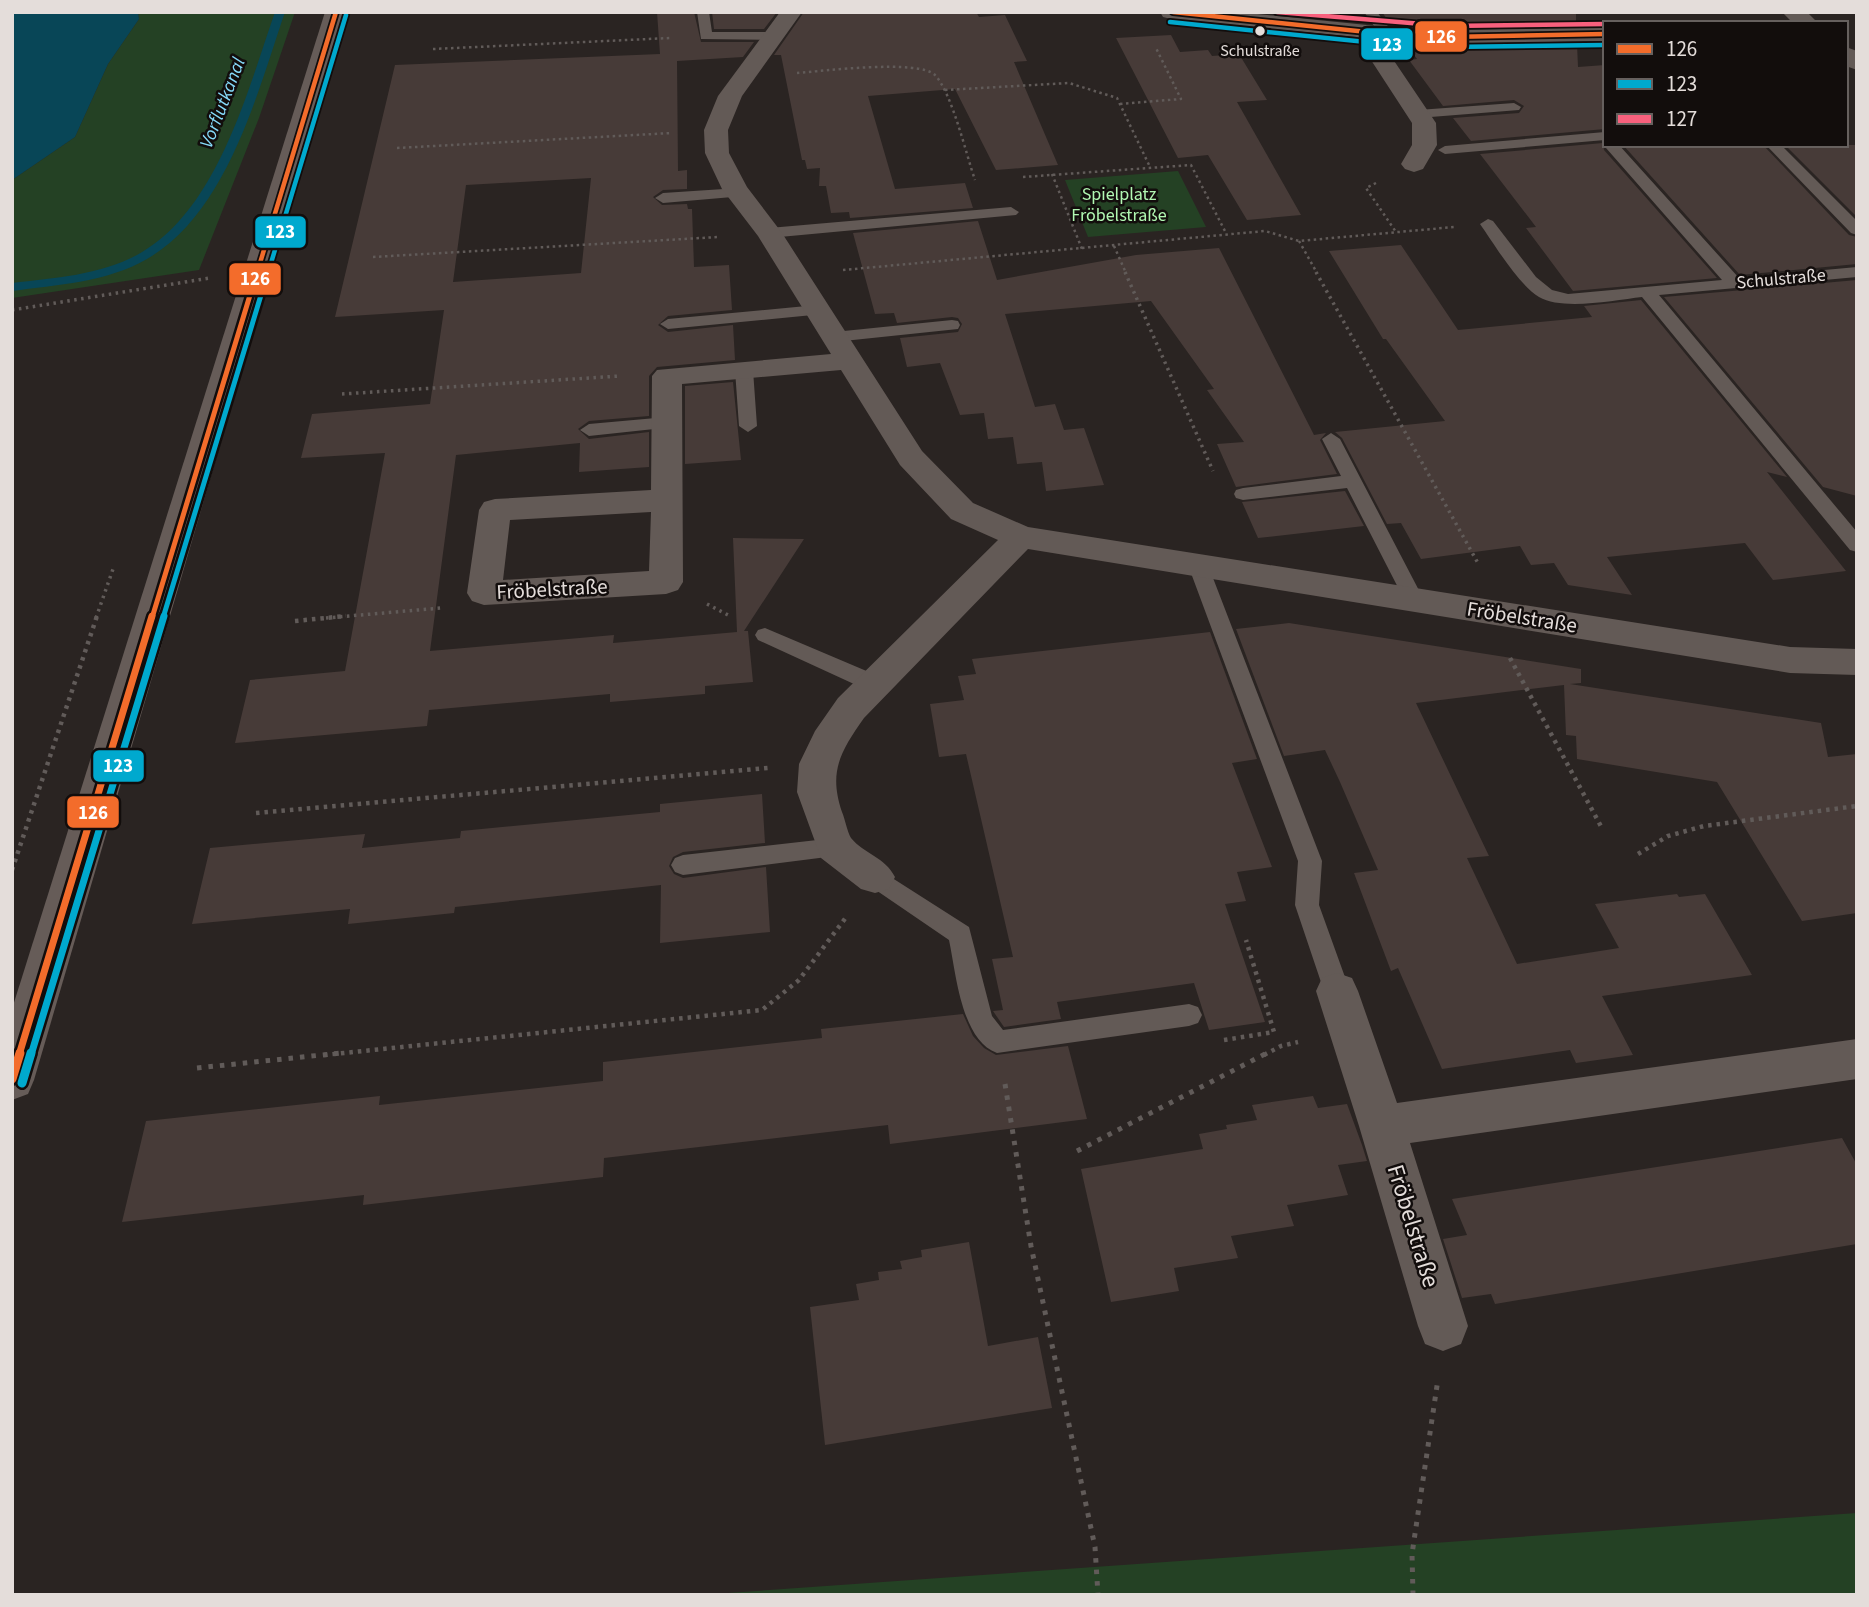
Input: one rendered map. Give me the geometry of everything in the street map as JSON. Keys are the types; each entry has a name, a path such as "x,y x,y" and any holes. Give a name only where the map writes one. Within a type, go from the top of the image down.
{"street":[{"path":"12,1080 336,12"},
{"path":"716,130 730,96 792,12"},
{"path":"1171,12 1373,27 1447,37 1603,34"},
{"path":"1373,27 1424,123 1427,139 1424,152 1414,164"},
{"name":"Fröbelstraße","path":"716,130 717,153 739,193 769,233 911,458 962,511 1021,537 1790,660 1854,667"},
{"path":"666,582 667,376 744,370 833,336"},
{"name":"Fröbelstraße","path":"666,582 485,593 495,510 667,500"},
{"path":"875,877 835,847 816,792 818,764 828,741 851,708 1021,537"},
{"name":"Fröbelstraße","path":"1343,1010 1382,1126 1443,1326"},
{"path":"1382,1126 1857,1059"}],"lane":[{"path":"704,12 706,36 774,36"},
{"path":"1418,114 1514,107"},
{"path":"1445,150 1603,139"},
{"path":"1613,147 1734,283"},
{"path":"1775,147 1857,230"},
{"path":"663,198 739,193"},
{"path":"769,233 1011,212"},
{"name":"Schulstraße","path":"1488,224 1530,280 1546,294 1568,299 1857,272"},
{"path":"1647,292 1857,545"},
{"path":"668,324 833,336 952,325"},
{"path":"744,370 748,426"},
{"path":"589,430 667,423"},
{"path":"1331,439 1414,600"},
{"path":"1243,494 1352,481"},
{"name":"Fröbelstraße","path":"1198,565 1310,861 1307,905 1343,1010"},
{"path":"765,635 875,684"},
{"path":"683,865 835,847"},
{"path":"875,877 960,934 980,1021 997,1042 1189,1015"}],"path":[{"path":"433,49 706,36"},
{"path":"1120,104 1181,99 1154,44"},
{"path":"751,67 802,74 910,66 933,73 945,90 975,180 987,179"},
{"path":"945,90 1069,83 1117,98 1150,167"},
{"path":"397,148 716,130"},
{"path":"1013,177 1191,165 1227,235"},
{"path":"1052,174 1082,249"},
{"path":"794,274 1265,231 1299,241 1488,224"},
{"path":"373,257 769,233"},
{"path":"1299,241 1495,613 1603,830"},
{"path":"1114,246 1218,482"},
{"path":"12,310 212,277"},
{"path":"342,394 639,374 667,376"},
{"path":"666,582 765,635"},
{"path":"295,621 460,607 485,593"},
{"path":"256,813 818,764"},
{"path":"1638,854 1668,836 1704,826 1857,806"},
{"path":"197,1068 762,1010 799,981 875,877"},
{"path":"1189,1015 1205,1043 1274,1032 1246,940"},
{"path":"1077,1152 1281,1046 1343,1010"},
{"path":"997,1042 1031,1246 1095,1547 1098,1595"},
{"path":"1413,1595 1412,1555 1443,1326"}],"green space":[{"path":"138,12 295,12 259,118 199,270 12,298 12,180 75,137 108,64 139,19"},
{"name":"Spielplatz Fröbelstraße","path":"1178,171 1206,227 1088,237 1065,180"},
{"path":"1857,1513 1857,1595 699,1595"}],"water":[{"path":"12,12 138,12 139,19 108,64 75,137 12,180"}],"building":[{"path":"657,12 694,12 701,42 754,42 743,57 677,61 678,171 687,170 687,189 663,190 653,197 662,205 687,204 688,209 692,209 694,267 729,265 732,310 668,316 658,325 668,332 733,325 735,360 657,367 649,376 649,416 589,421 578,429 589,439 649,432 649,467 579,472 580,443 456,455 430,651 614,635 613,643 737,632 733,538 804,539 744,631 748,631 753,682 705,686 705,694 610,702 610,694 429,710 427,726 235,743 250,680 345,671 385,453 301,458 312,414 430,404 444,310 335,317 395,65 660,54","holes":["591,178 581,273 453,282 466,185"]},
{"path":"712,12 777,12 764,29 714,29"},
{"path":"804,12 976,12 979,17 1005,15 1027,61 1014,62 1058,165 996,170 955,89 868,96 895,189 965,183 973,208 850,218 849,212 831,213 826,186 819,186 820,168 807,169 805,160 802,160 781,55 774,55"},
{"path":"1382,12 1576,12 1576,25 1391,25"},
{"path":"1171,35 1180,52 1208,50 1212,56 1239,54 1267,100 1237,102 1301,215 1247,220 1208,155 1178,158 1116,38"},
{"path":"1406,44 1447,47 1577,44 1578,67 1603,65 1603,129 1471,141 1453,118 1519,113 1524,106 1514,100 1443,106 1409,60 1417,59"},
{"path":"1603,143 1604,150 1717,278 1573,291 1526,228 1536,227 1480,154"},
{"path":"1857,145 1857,217 1787,147"},
{"path":"1625,147 1765,147 1849,235 1857,237 1857,264 1740,275"},
{"path":"978,221 997,280 1136,255 1219,248 1314,435 1326,433 1320,440 1337,474 1236,487 1217,444 1244,442 1207,390 1214,389 1151,301 1005,314 1035,407 1055,404 1064,430 1084,428 1104,485 1046,491 1042,462 1017,464 1013,437 988,439 984,413 960,415 940,363 907,367 900,338 958,332 962,324 958,318 952,317 897,323 894,313 875,314 853,233"},
{"path":"1401,245 1458,330 1592,317 1584,306 1641,300 1787,477 1767,472 1846,571 1773,580 1745,543 1607,557 1632,595 1568,585 1554,563 1531,565 1520,546 1421,559 1401,523 1387,524 1342,438 1335,432 1445,421 1386,339 1383,339 1329,251"},
{"path":"1857,280 1857,496 1823,487 1664,297"},
{"path":"733,382 741,460 685,464 685,386"},
{"path":"1345,491 1364,526 1258,538 1242,502"},
{"path":"1289,623 1581,669 1581,683 1570,684 1821,723 1828,757 1857,754 1857,913 1802,921 1717,782 1577,759 1576,736 1566,735 1564,685 1416,703 1489,856 1467,858 1517,964 1619,948 1595,904 1677,894 1679,897 1705,894 1752,975 1602,996 1633,1055 1576,1063 1570,1050 1442,1069 1398,968 1391,971 1354,873 1378,870 1340,782 1325,750 1284,756 1236,629"},
{"path":"1210,632 1257,759 1232,763 1272,867 1237,872 1246,901 1225,904 1265,1022 1209,1030 1194,983 1057,1002 1061,1019 1004,1027 993,1011 1003,1010 992,959 1013,957 966,754 939,757 930,704 964,700 958,676 976,674 972,659"},
{"path":"762,794 765,843 683,852 673,857 669,866 674,874 683,878 766,867 770,932 660,943 661,885 455,907 454,913 348,924 350,909 192,924 210,848 365,834 362,848 460,838 461,831 660,812 660,804"},
{"path":"963,1014 973,1036 984,1048 996,1055 1068,1046 1087,1119 890,1144 888,1125 604,1158 603,1177 363,1205 364,1195 122,1222 146,1121 380,1096 379,1105 603,1081 603,1062 822,1038 821,1029"},
{"path":"1313,1096 1318,1108 1347,1104 1362,1145 1367,1161 1338,1165 1348,1195 1287,1205 1294,1226 1231,1236 1238,1258 1174,1268 1179,1291 1111,1302 1081,1169 1203,1149 1199,1134 1227,1129 1226,1125 1257,1120 1252,1105"},
{"path":"1842,1138 1857,1165 1857,1244 1495,1304 1491,1294 1462,1298 1443,1239 1467,1235 1452,1199"},
{"path":"969,1242 988,1346 1038,1337 1052,1408 825,1445 810,1307 859,1300 856,1284 879,1280 878,1272 902,1269 900,1261 922,1257 921,1250"}],"waterway":[{"name":"Vorflutkanal","path":"12,287 111,269 142,257 168,239 191,214 212,183 229,149 280,12"}],"transit line":[{"name":"126","path":"12,1079 336,12"},
{"name":"126","path":"1173,12 1387,34 1447,37 1603,34"},
{"name":"127","path":"1277,12 1447,26 1603,24"},
{"name":"123","path":"22,1083 346,15"},
{"name":"123","path":"1170,22 1386,44 1447,47 1603,45"}],"place":[{"name":"Schulstraße","path":"1260,31"}]}
